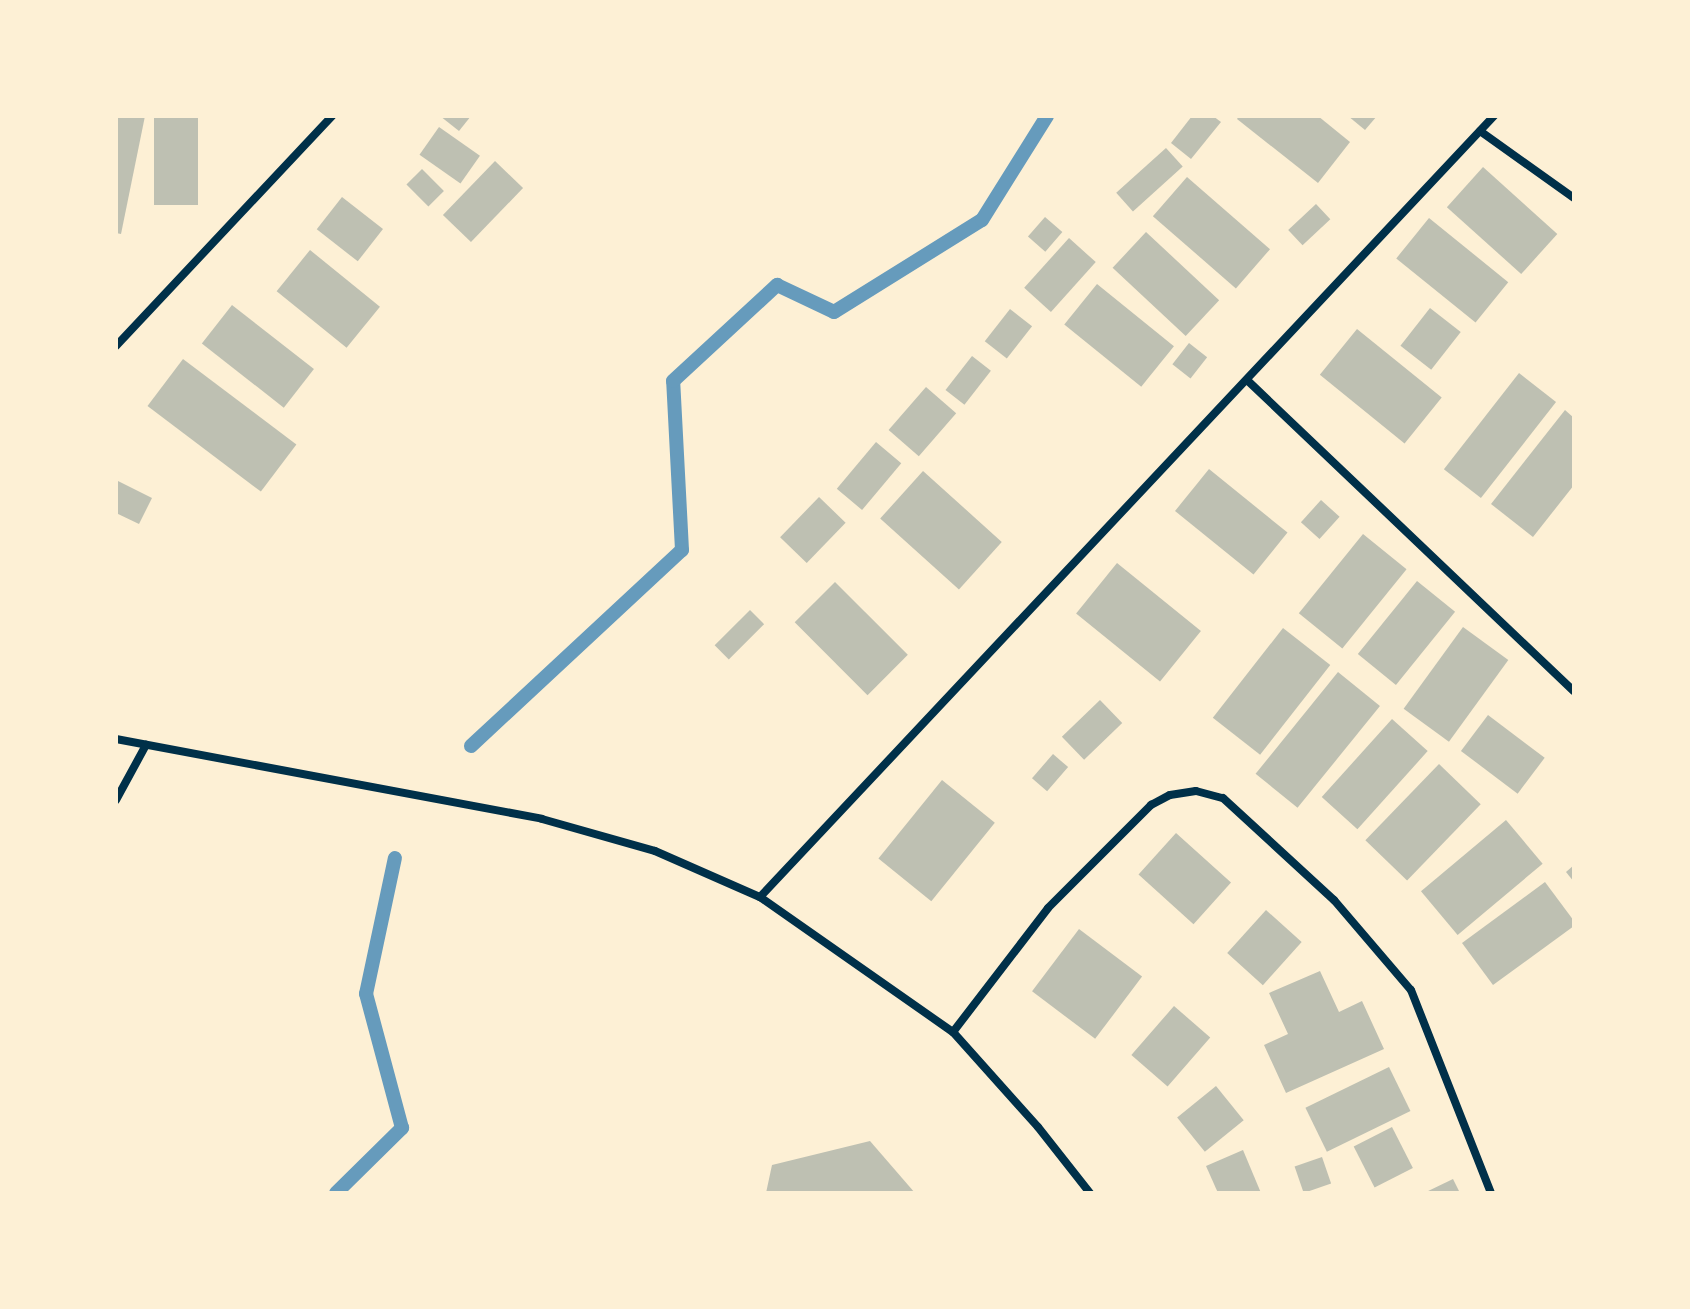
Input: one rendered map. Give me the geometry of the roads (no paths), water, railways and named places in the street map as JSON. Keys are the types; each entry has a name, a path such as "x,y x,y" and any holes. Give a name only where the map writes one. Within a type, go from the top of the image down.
{"street":[{"path":"117,343 332,116"},
{"path":"760,897 1494,116"},
{"path":"1480,131 1574,198"},
{"path":"1247,380 1574,691"},
{"path":"116,739 542,819 655,851 760,897 953,1032 1038,1127 1090,1193"},
{"path":"116,800 146,745"},
{"path":"953,1032 1048,908 1151,805 1170,795 1196,791 1223,798 1334,900 1411,990 1491,1193"}],"waterway":[{"path":"471,746 682,550 673,381 777,285 834,312 982,220 1047,116"},
{"path":"336,1193 402,1128 366,994 395,858"}]}
